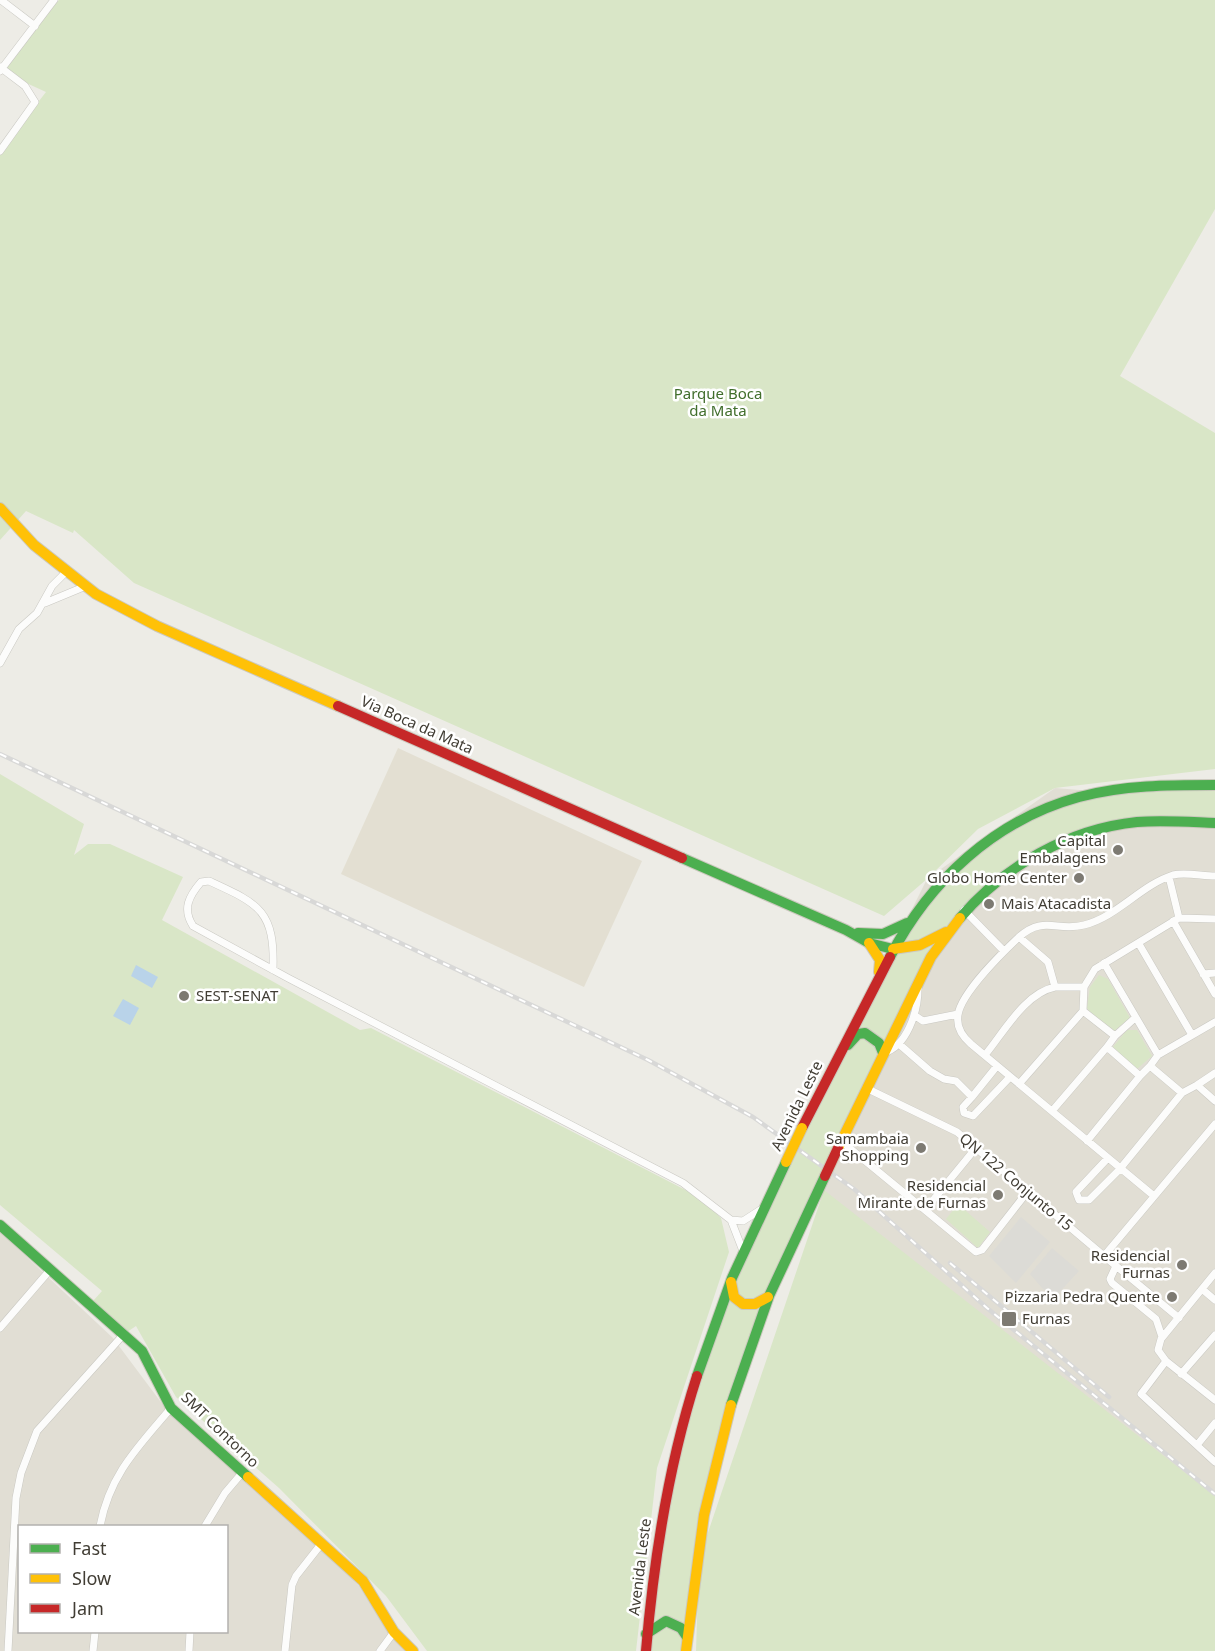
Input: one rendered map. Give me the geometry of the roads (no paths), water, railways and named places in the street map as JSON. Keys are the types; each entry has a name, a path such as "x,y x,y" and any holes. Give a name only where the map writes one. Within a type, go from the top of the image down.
{"main road":[{"name":"Via Boca da Mata","path":"4,513 34,545 96,594 157,626 846,930 869,943 893,949"},
{"name":"Avenida Leste","path":"645,1651 660,1526 675,1449 697,1372 743,1251 879,973 907,923 927,895 978,846 1010,824 1045,808 1083,794 1121,787 1161,784 1215,785"},
{"path":"686,1651 701,1531 721,1441 740,1375 769,1297 839,1145 917,981 946,932 963,910 1010,871 1062,842 1124,824 1215,823"},
{"name":"Via Boca da Mata","path":"846,930 875,936 907,923"},
{"path":"893,949 920,945 946,932"},
{"path":"869,943 880,960 879,973"},
{"path":"837,1059 861,1033 873,1036 883,1053"},
{"name":"SMT Contorno","path":"0,1225 141,1351 171,1408 363,1581 394,1632 413,1651"},
{"path":"731,1279 735,1299 742,1305 751,1306 769,1297"},
{"path":"646,1634 666,1621 681,1628 687,1637"}],"street":[{"path":"2,0 35,26"},
{"path":"0,151 35,102 25,86 1,69 54,0"},
{"path":"45,603 52,586 67,571"},
{"path":"0,663 19,629 45,603 86,586"},
{"path":"1154,1196 1119,1170 964,1038 959,1030 958,1014 970,993 1004,951 1038,924 1080,926 1093,923 1176,874 1215,876"},
{"path":"1169,877 1176,920 1215,994"},
{"path":"273,970 274,944 263,912 257,905 209,881 201,882 186,908 188,917 194,926 273,970 683,1183 732,1220 743,1221 766,1204"},
{"path":"963,910 1004,951"},
{"path":"1019,1084 1083,1011 1084,987 1091,973 1176,920 1215,919"},
{"path":"1019,937 1048,962 1055,987"},
{"path":"1139,944 1192,1035"},
{"path":"1104,963 1158,1055"},
{"path":"1203,974 1215,973"},
{"path":"883,1053 899,1044 914,1015 918,1004 917,981"},
{"path":"985,1055 1038,992 1055,987 1084,987"},
{"path":"1083,1011 1115,1036"},
{"path":"914,1015 922,1021 958,1014"},
{"path":"1052,1111 1115,1036 1135,1018"},
{"path":"1087,1141 1158,1055 1215,1022"},
{"path":"899,1044 930,1071 944,1079 956,1081 972,1097"},
{"path":"1107,1047 1140,1076"},
{"path":"997,1065 963,1107 964,1113 973,1116 1010,1077"},
{"path":"1150,1066 1182,1093"},
{"path":"1107,1159 1076,1192 1079,1200 1089,1200 1119,1170 1182,1093 1215,1073"},
{"path":"1197,1085 1215,1101"},
{"name":"QN 122 Conjunto 15","path":"866,1088 957,1132 1179,1318"},
{"path":"1104,1256 1215,1124"},
{"path":"839,1145 976,1252 982,1250 1028,1191"},
{"path":"925,1210 975,1149"},
{"path":"732,1220 743,1251"},
{"path":"1116,1266 1110,1279 1156,1319 1162,1337"},
{"path":"0,1328 50,1270"},
{"path":"1214,1397 1181,1374 1166,1361 1158,1350 1162,1337 1215,1273"},
{"path":"1202,1289 1215,1300"},
{"path":"1156,1319 1166,1308"},
{"path":"8,1651 9,1619 15,1580 18,1485 37,1431 124,1334"},
{"path":"1181,1374 1215,1335"},
{"path":"1166,1361 1141,1394 1215,1462"},
{"path":"101,1525 108,1497 122,1467 171,1408"},
{"path":"1197,1445 1215,1423"},
{"path":"206,1525 225,1493 242,1473"},
{"path":"285,1651 292,1586 296,1576 322,1544"},
{"path":"0,1618 9,1619"},
{"path":"380,1651 394,1632"},
{"path":"93,1651 95,1633"},
{"path":"189,1651 190,1633"}],"water":[{"path":"136,965 158,977 152,988 131,976"},
{"path":"123,999 139,1008 130,1025 113,1016"}],"railway":[{"path":"0,754 648,1060 753,1117 854,1189 987,1308 1215,1494"},
{"path":"950,1263 1109,1397"}],"place":[{"name":"Capital Embalagens","path":"1118,850"},
{"name":"Globo Home Center","path":"1079,878"},
{"name":"Mais Atacadista","path":"989,904"},
{"name":"SEST-SENAT","path":"184,996"},
{"name":"Samambaia Shopping","path":"921,1148"},
{"name":"Residencial Mirante de Furnas","path":"998,1195"},
{"name":"Residencial Furnas","path":"1182,1265"},
{"name":"Pizzaria Pedra Quente","path":"1172,1297"},
{"name":"Furnas","path":"1009,1319"}],"park label":[{"name":"Parque Boca da Mata","path":"718,402"}]}
